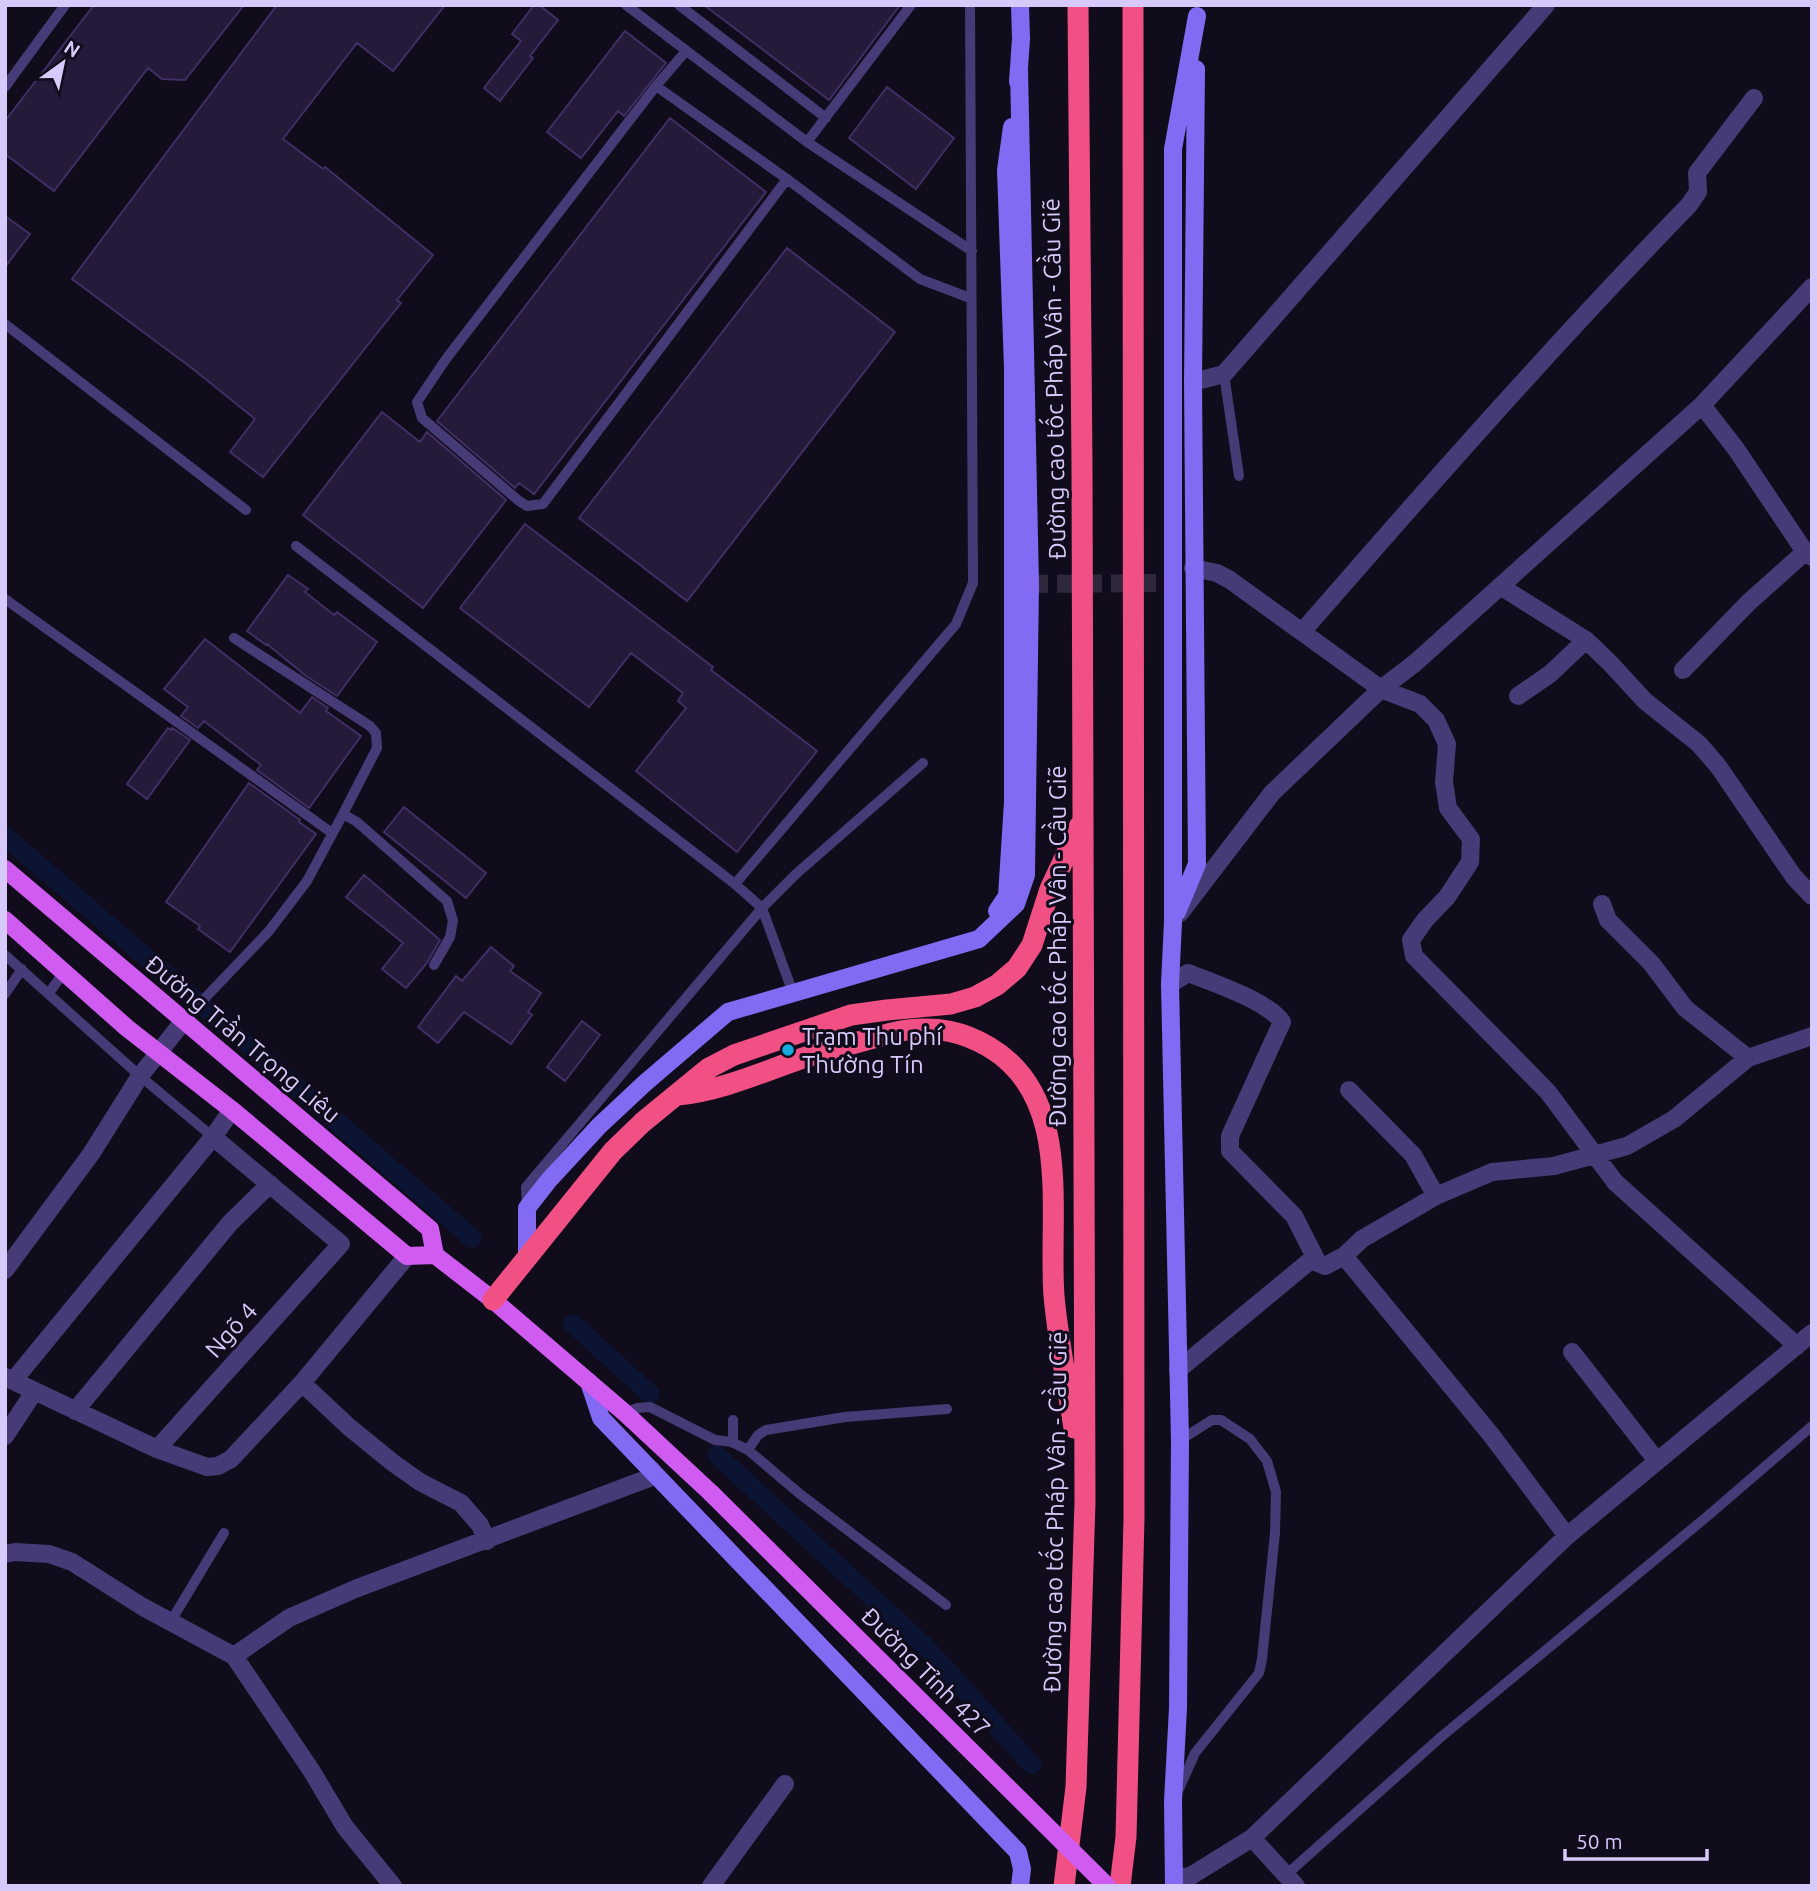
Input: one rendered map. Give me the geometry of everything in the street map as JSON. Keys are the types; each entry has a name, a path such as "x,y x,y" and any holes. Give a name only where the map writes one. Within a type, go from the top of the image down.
{"highway":[{"name":"Đường cao tốc Pháp Vân - Cầu Giẽ","path":"1065,1886 1076,1787 1085,1502 1078,5"},
{"path":"1120,1886 1126,1838 1134,1518 1133,5"},
{"path":"493,1300 613,1152 643,1122 709,1068 744,1052 852,1015 951,1004 997,985 1017,968 1032,945 1050,889 1082,820"},
{"path":"678,1095 700,1093 802,1059 905,1030 943,1028 972,1037 1000,1053 1027,1080 1041,1109 1055,1195 1054,1296 1085,1502"}],"main road":[{"name":"Đường Trần Trọng Liêu","path":"5,869 430,1229 435,1255"},
{"path":"5,920 158,1053 232,1110 407,1255 435,1255 493,1300 625,1413"},
{"name":"Đường Tỉnh 427","path":"625,1413 711,1493 1107,1886"}],"street":[{"path":"527,1260 527,1208 549,1180 599,1126 728,1012 979,939 1007,896 1013,802 1013,368 1006,170 1019,70 1020,5"},
{"path":"1193,382 1224,374 1546,5"},
{"path":"1173,922 1198,864 1193,382 1197,11"},
{"path":"1197,11 1173,149 1173,922 1170,984 1180,1440 1174,1881 1189,1877 1252,1838 1567,1536 1812,1333"},
{"path":"1302,632 1429,485 1689,205 1698,192 1697,173 1754,98"},
{"path":"1173,922 1272,793 1381,689 1415,663 1702,405 1812,287"},
{"path":"1683,670 1748,603 1808,554 1736,449 1702,405"},
{"path":"1194,569 1217,573 1230,580 1381,689 1420,704 1436,720 1447,744 1444,782 1448,808 1471,839 1470,862 1447,897 1425,920 1411,940 1414,956 1548,1092 1615,1182 1797,1346"},
{"path":"1500,586 1586,640 1645,701 1699,744 1718,766 1794,877 1812,895"},
{"path":"1518,696 1550,674 1586,640"},
{"path":"1602,904 1608,920 1651,963 1685,1008 1748,1058"},
{"path":"1170,984 1188,973 1227,988 1267,1009 1282,1022 1230,1136 1230,1151 1294,1216 1317,1261"},
{"path":"5,1270 91,1154 140,1076 185,1019"},
{"path":"1178,1370 1311,1260 1325,1266 1344,1256 1362,1239 1436,1196 1492,1172 1554,1166 1627,1146 1674,1119 1748,1058 1812,1036"},
{"path":"1349,1090 1413,1155 1436,1196"},
{"path":"232,1110 214,1136 9,1379 158,1448 207,1467 218,1466 231,1459 302,1383 407,1255"},
{"path":"75,1410 230,1223 270,1184 214,1136"},
{"name":"Ngõ 4","path":"158,1448 341,1244 270,1184"},
{"path":"1344,1256 1492,1436 1567,1536"},
{"path":"1572,1352 1657,1461"},
{"path":"589,1382 601,1418 1018,1852 1022,1869 1020,1886"},
{"path":"302,1383 392,1462 420,1482 461,1503 480,1525 487,1541"},
{"path":"5,1436 34,1392"},
{"path":"234,1656 289,1618 355,1589 647,1479 651,1469"},
{"path":"5,1554 49,1554 72,1562 112,1589 234,1656 311,1770 345,1828 385,1883"},
{"path":"711,1886 785,1784"},
{"path":"1252,1838 1291,1880"}],"lane":[{"path":"5,87 65,5"},
{"path":"626,5 807,142 972,251"},
{"path":"679,5 826,118"},
{"path":"807,142 911,5"},
{"path":"735,884 956,624 973,583 970,5"},
{"path":"686,51 656,86 446,359 417,402 422,418 519,501 527,506 543,504 787,179"},
{"path":"656,86 787,179 920,279 970,298"},
{"path":"5,324 246,510"},
{"path":"1224,374 1239,476"},
{"path":"296,546 735,884 762,908 793,993"},
{"path":"5,599 332,833"},
{"path":"185,1019 269,931 307,881 376,748 376,733 370,726 234,638"},
{"path":"527,1208 526,1187 762,908 796,874 923,763"},
{"path":"344,814 357,822 447,901 453,921 450,937 434,965"},
{"path":"5,955 140,1076 214,1136"},
{"path":"5,993 22,969"},
{"path":"49,993 64,972"},
{"path":"625,1413 650,1407 715,1440 733,1443 748,1450 800,1494 946,1605"},
{"path":"748,1450 758,1435 766,1430 845,1417 947,1409"},
{"path":"733,1420 733,1443"},
{"path":"1173,1801 1195,1753 1259,1673 1276,1492 1267,1461 1250,1439 1222,1420 1213,1420 1180,1440"},
{"path":"1291,1880 1441,1737 1812,1426"},
{"path":"171,1621 224,1533"}],"building":[{"path":"94,5 244,5 185,80 162,79 148,68 54,191 5,154 5,121"},
{"path":"277,5 445,5 393,71 357,43 283,139 323,169 325,167 433,255 397,300 401,303 263,477 230,452 255,419 72,279"},
{"path":"534,5 539,5 558,20 500,101 484,88 521,41 512,34"},
{"path":"704,5 900,5 829,100"},
{"path":"625,31 666,63 624,116 618,111 581,158 547,132"},
{"path":"887,87 954,138 916,189 849,138"},
{"path":"670,118 766,192 534,494 519,483 515,488 437,421"},
{"path":"5,216 30,234 5,267"},
{"path":"787,248 895,332 687,601 579,518"},
{"path":"382,412 420,442 427,432 506,500 423,608 303,515"},
{"path":"525,524 713,667 711,670 817,751 737,852 636,771 686,708 678,701 683,693 631,653 589,707 460,608"},
{"path":"288,575 308,589 305,592 334,615 337,612 377,642 337,696 247,631"},
{"path":"205,639 300,713 312,697 328,708 326,711 361,736 309,808 257,770 261,765 204,721 198,728 181,716 188,707 164,689"},
{"path":"168,728 190,740 147,799 127,784"},
{"path":"249,783 316,834 230,952 166,902"},
{"path":"404,807 486,873 466,898 384,832"},
{"path":"364,875 440,940 427,963 406,988 382,969 403,943 346,897"},
{"path":"491,947 514,966 510,971 541,993 528,1012 532,1015 511,1044 464,1012 438,1043 418,1027 456,976 462,981"},
{"path":"582,1021 600,1035 565,1081 547,1067"}],"waterway":[{"path":"5,836 472,1238"},
{"path":"573,1324 650,1394"},
{"path":"717,1455 925,1646 1032,1765"}],"tunnel":[{"path":"1030,584 1173,583"}],"place":[{"name":"Trạm Thu phí Thường Tín","path":"788,1050"}]}
